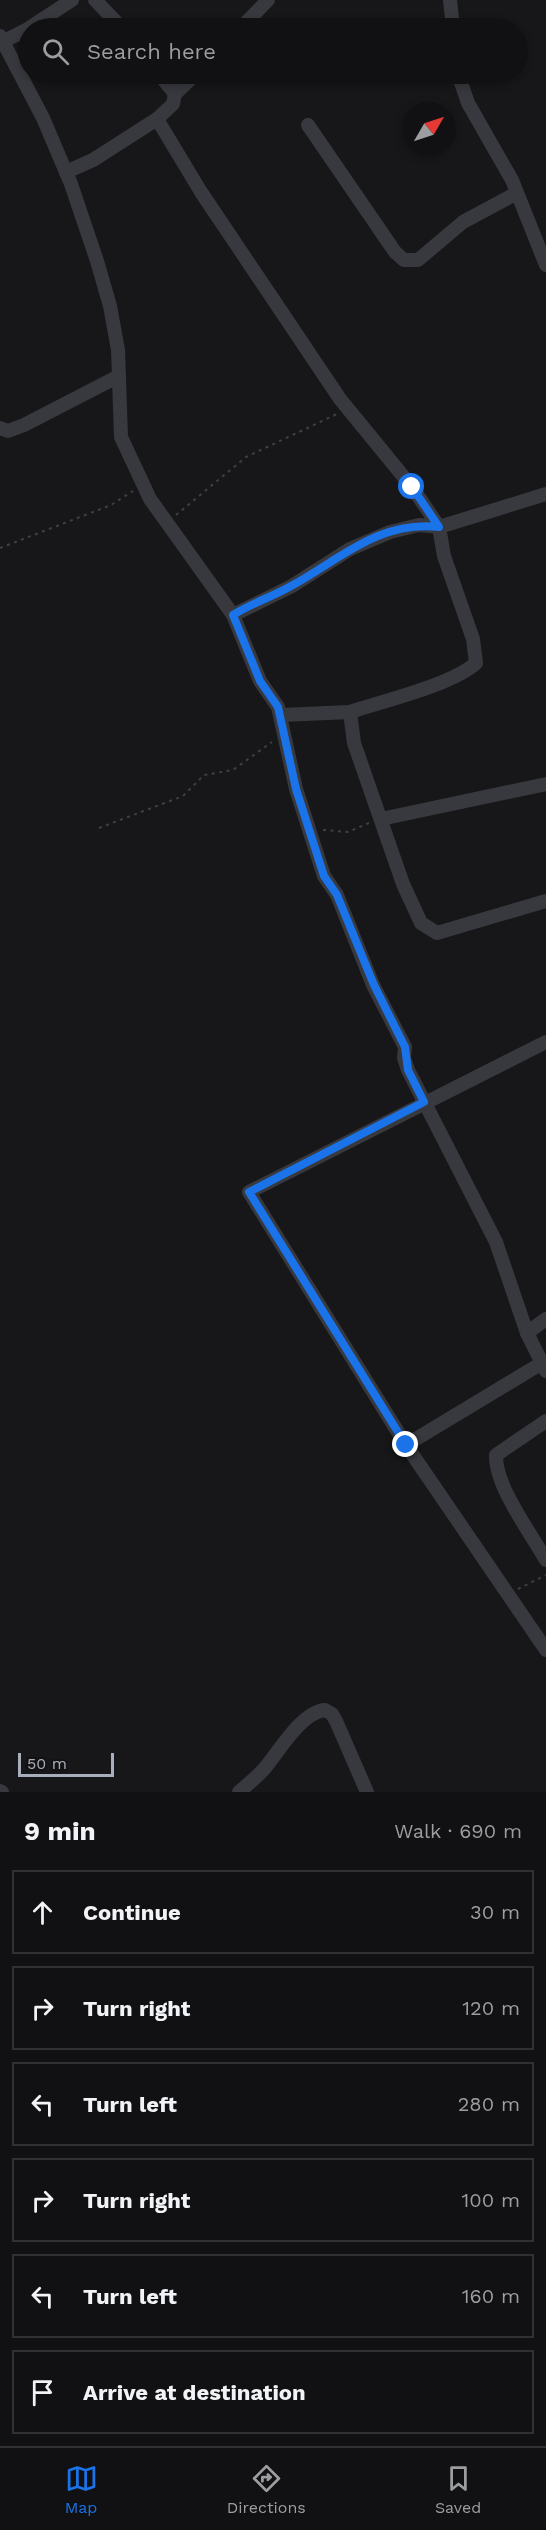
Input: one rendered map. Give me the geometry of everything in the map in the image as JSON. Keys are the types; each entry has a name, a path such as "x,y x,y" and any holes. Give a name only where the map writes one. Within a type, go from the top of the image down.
{"street":[{"path":"45,18 72,0"},
{"path":"95,0 112,18"},
{"path":"251,18 268,0"},
{"path":"450,0 452,18"},
{"path":"18,34 1,41 18,72"},
{"path":"24,84 43,118 66,172 110,306 119,376 121,437 142,484 233,615 260,681 281,715 308,830 324,876 337,895 374,985 405,1047 408,1070 496,1242 527,1333 544,1367 406,1445"},
{"path":"167,84 175,94"},
{"path":"66,172 93,160 157,119 173,104 175,94 185,84"},
{"path":"461,84 468,103 517,193 546,265"},
{"path":"157,119 201,192 348,408 412,487 439,527 444,556 473,639 476,663 469,669 435,683 350,712 281,715"},
{"path":"308,125 395,252 404,260 418,260 464,222 517,193"},
{"path":"0,428 8,431 24,425 85,391 119,376"},
{"path":"233,615 292,586 350,549 390,532 419,525 439,527 546,494"},
{"path":"350,712 354,743 403,884 421,923 437,933 546,901"},
{"path":"381,819 546,783"},
{"path":"544,1643 507,1594 406,1445 249,1192 546,1042"},
{"path":"527,1333 546,1319"},
{"path":"546,1421 503,1449 496,1455 495,1462 509,1496 546,1560"},
{"path":"239,1792 265,1768 282,1743 315,1713 325,1710 332,1714 336,1721 367,1792"}],"path":[{"path":"167,523 246,457 348,408"},
{"path":"0,548 111,505 142,484"},
{"path":"99,828 183,796 204,775 233,770 285,732"},
{"path":"308,830 348,832 381,819"},
{"path":"507,1594 546,1575"}],"route":[{"path":"406,1445 249,1192 424,1102 408,1070 404,1058 405,1047 374,985 337,895 324,876 296,789 283,721 278,707 260,681 233,615 250,604 292,586 309,573 350,549 390,532 419,525 439,527 412,487"}]}
